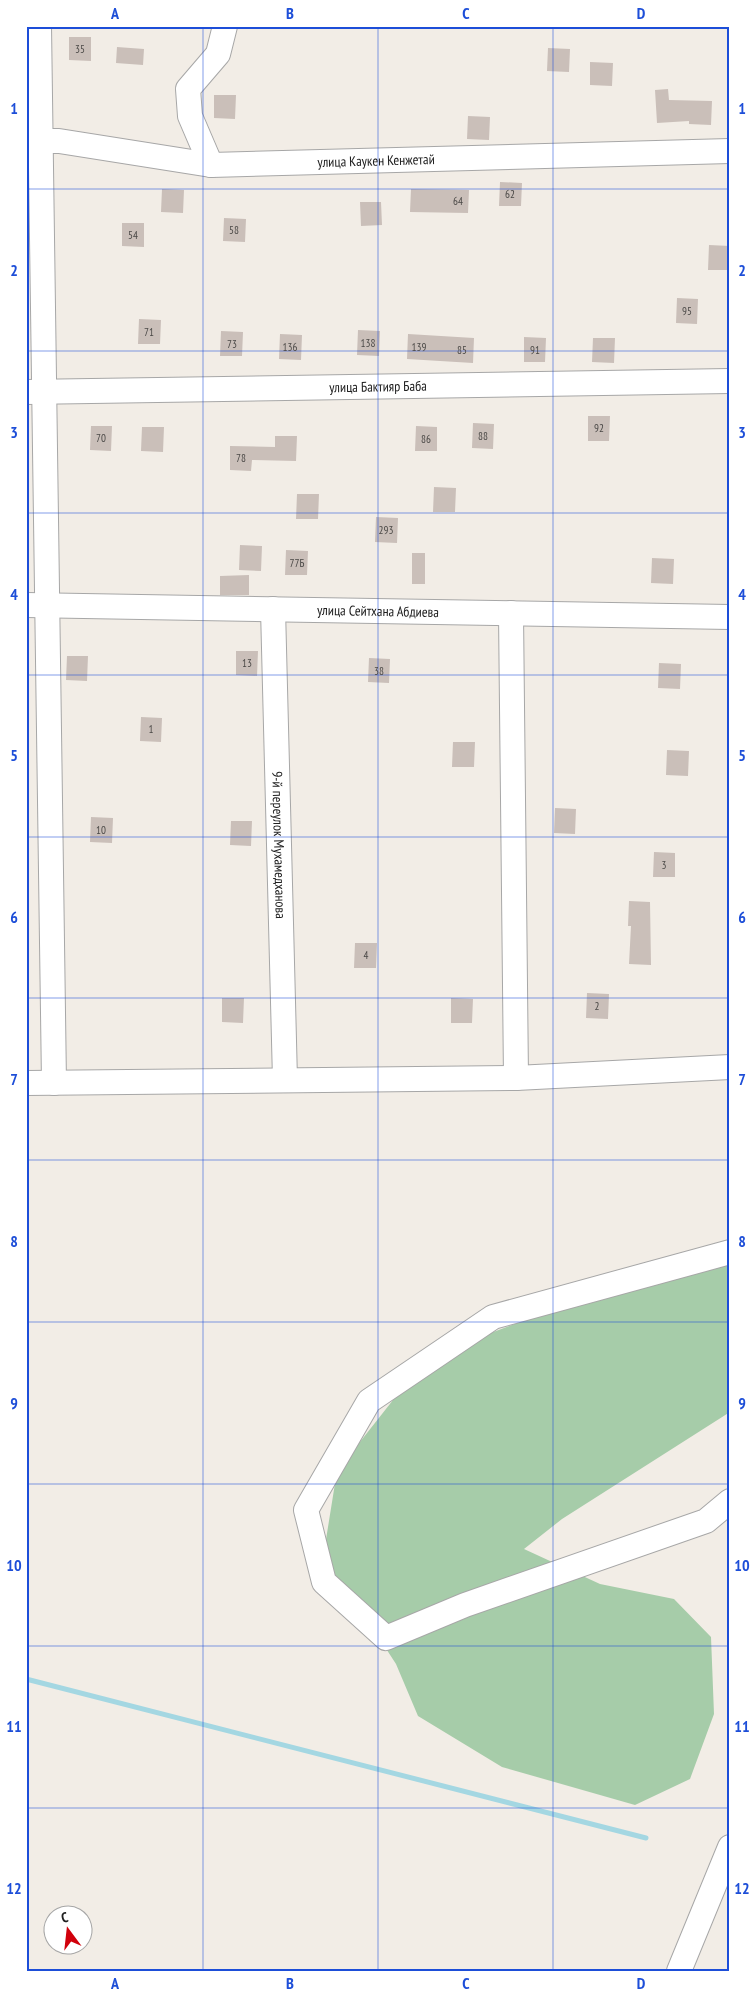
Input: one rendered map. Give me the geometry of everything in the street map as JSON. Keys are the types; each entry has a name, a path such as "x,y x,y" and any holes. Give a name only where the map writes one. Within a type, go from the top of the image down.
{"street":[{"path":"39,26 32,141 36,605 54,1084"},
{"path":"211,165 190,116 188,89 218,54 225,26"},
{"name":"улица Каукен Кенжетай","path":"32,141 59,141 211,165 730,151"},
{"name":"улица Бактияр Баба","path":"35,392 730,380"},
{"name":"улица Сейтхана Абдиева","path":"36,605 730,617"},
{"name":"9-й переулок Мухамедханова","path":"273,609 285,1080"},
{"path":"511,613 516,1078"},
{"path":"26,1083 516,1078 730,1067"},
{"path":"730,1252 493,1316 370,1401 306,1510 324,1582 386,1638 465,1604 706,1520 730,1501"},
{"path":"682,1968 730,1847"}],"green space":[{"path":"730,1265 730,1412 562,1519 524,1549 600,1584 674,1599 711,1637 714,1714 690,1779 635,1805 502,1767 418,1716 396,1664 383,1644 319,1583 337,1471 427,1357 541,1314 618,1280"}],"building":[{"path":"69,37 91,37 91,61 69,60"},
{"path":"117,47 144,49 143,65 116,63"},
{"path":"548,48 570,49 569,72 547,71"},
{"path":"590,62 613,63 612,86 590,85"},
{"path":"668,89 669,100 712,101 711,125 689,124 689,121 657,123 655,90"},
{"path":"214,95 236,95 235,119 214,118"},
{"path":"468,116 490,117 489,140 467,139"},
{"path":"500,182 522,183 521,206 499,206"},
{"path":"162,189 184,190 183,213 161,212"},
{"path":"411,189 469,190 468,213 410,212"},
{"path":"360,202 381,202 382,225 361,226"},
{"path":"224,218 246,219 245,242 223,241"},
{"path":"122,223 144,223 144,247 122,246"},
{"path":"709,245 730,246 730,270 708,270"},
{"path":"677,298 698,299 697,324 676,323"},
{"path":"139,319 161,320 160,344 138,344"},
{"path":"358,330 380,331 379,356 357,355"},
{"path":"221,331 243,332 242,356 220,356"},
{"path":"280,334 302,335 301,360 279,359"},
{"path":"408,334 474,338 473,363 407,359"},
{"path":"524,337 546,338 545,362 524,362"},
{"path":"593,338 615,338 614,363 592,362"},
{"path":"588,416 610,416 609,441 588,441"},
{"path":"473,423 494,424 493,449 472,448"},
{"path":"91,426 112,426 111,451 90,450"},
{"path":"416,426 437,427 437,451 415,451"},
{"path":"142,427 164,427 163,452 141,451"},
{"path":"275,436 297,436 296,461 252,460 251,471 230,470 230,446 275,447"},
{"path":"434,487 456,488 455,512 433,512"},
{"path":"297,494 319,494 318,519 296,519"},
{"path":"376,517 398,518 397,543 375,542"},
{"path":"240,545 262,546 261,571 239,570"},
{"path":"286,550 308,551 307,575 285,575"},
{"path":"412,553 425,553 425,584 412,584"},
{"path":"652,558 674,559 673,584 651,583"},
{"path":"249,575 249,595 220,595 220,576"},
{"path":"236,651 258,651 257,676 236,675"},
{"path":"67,656 88,656 87,681 66,680"},
{"path":"369,658 390,659 389,683 368,682"},
{"path":"659,663 681,664 680,689 658,688"},
{"path":"141,717 162,718 161,742 140,741"},
{"path":"453,742 475,742 474,767 452,767"},
{"path":"667,750 689,751 688,776 666,775"},
{"path":"555,808 576,809 575,834 554,833"},
{"path":"91,817 113,818 112,843 90,842"},
{"path":"231,821 252,821 251,846 230,845"},
{"path":"654,852 675,853 675,877 653,877"},
{"path":"629,901 650,902 651,965 629,964 631,926 628,926"},
{"path":"355,943 377,943 376,968 354,968"},
{"path":"587,993 609,994 608,1019 586,1018"},
{"path":"222,998 244,998 243,1023 222,1022"},
{"path":"451,998 473,999 472,1023 451,1023"}],"waterway":[{"path":"26,1679 646,1838"}]}
